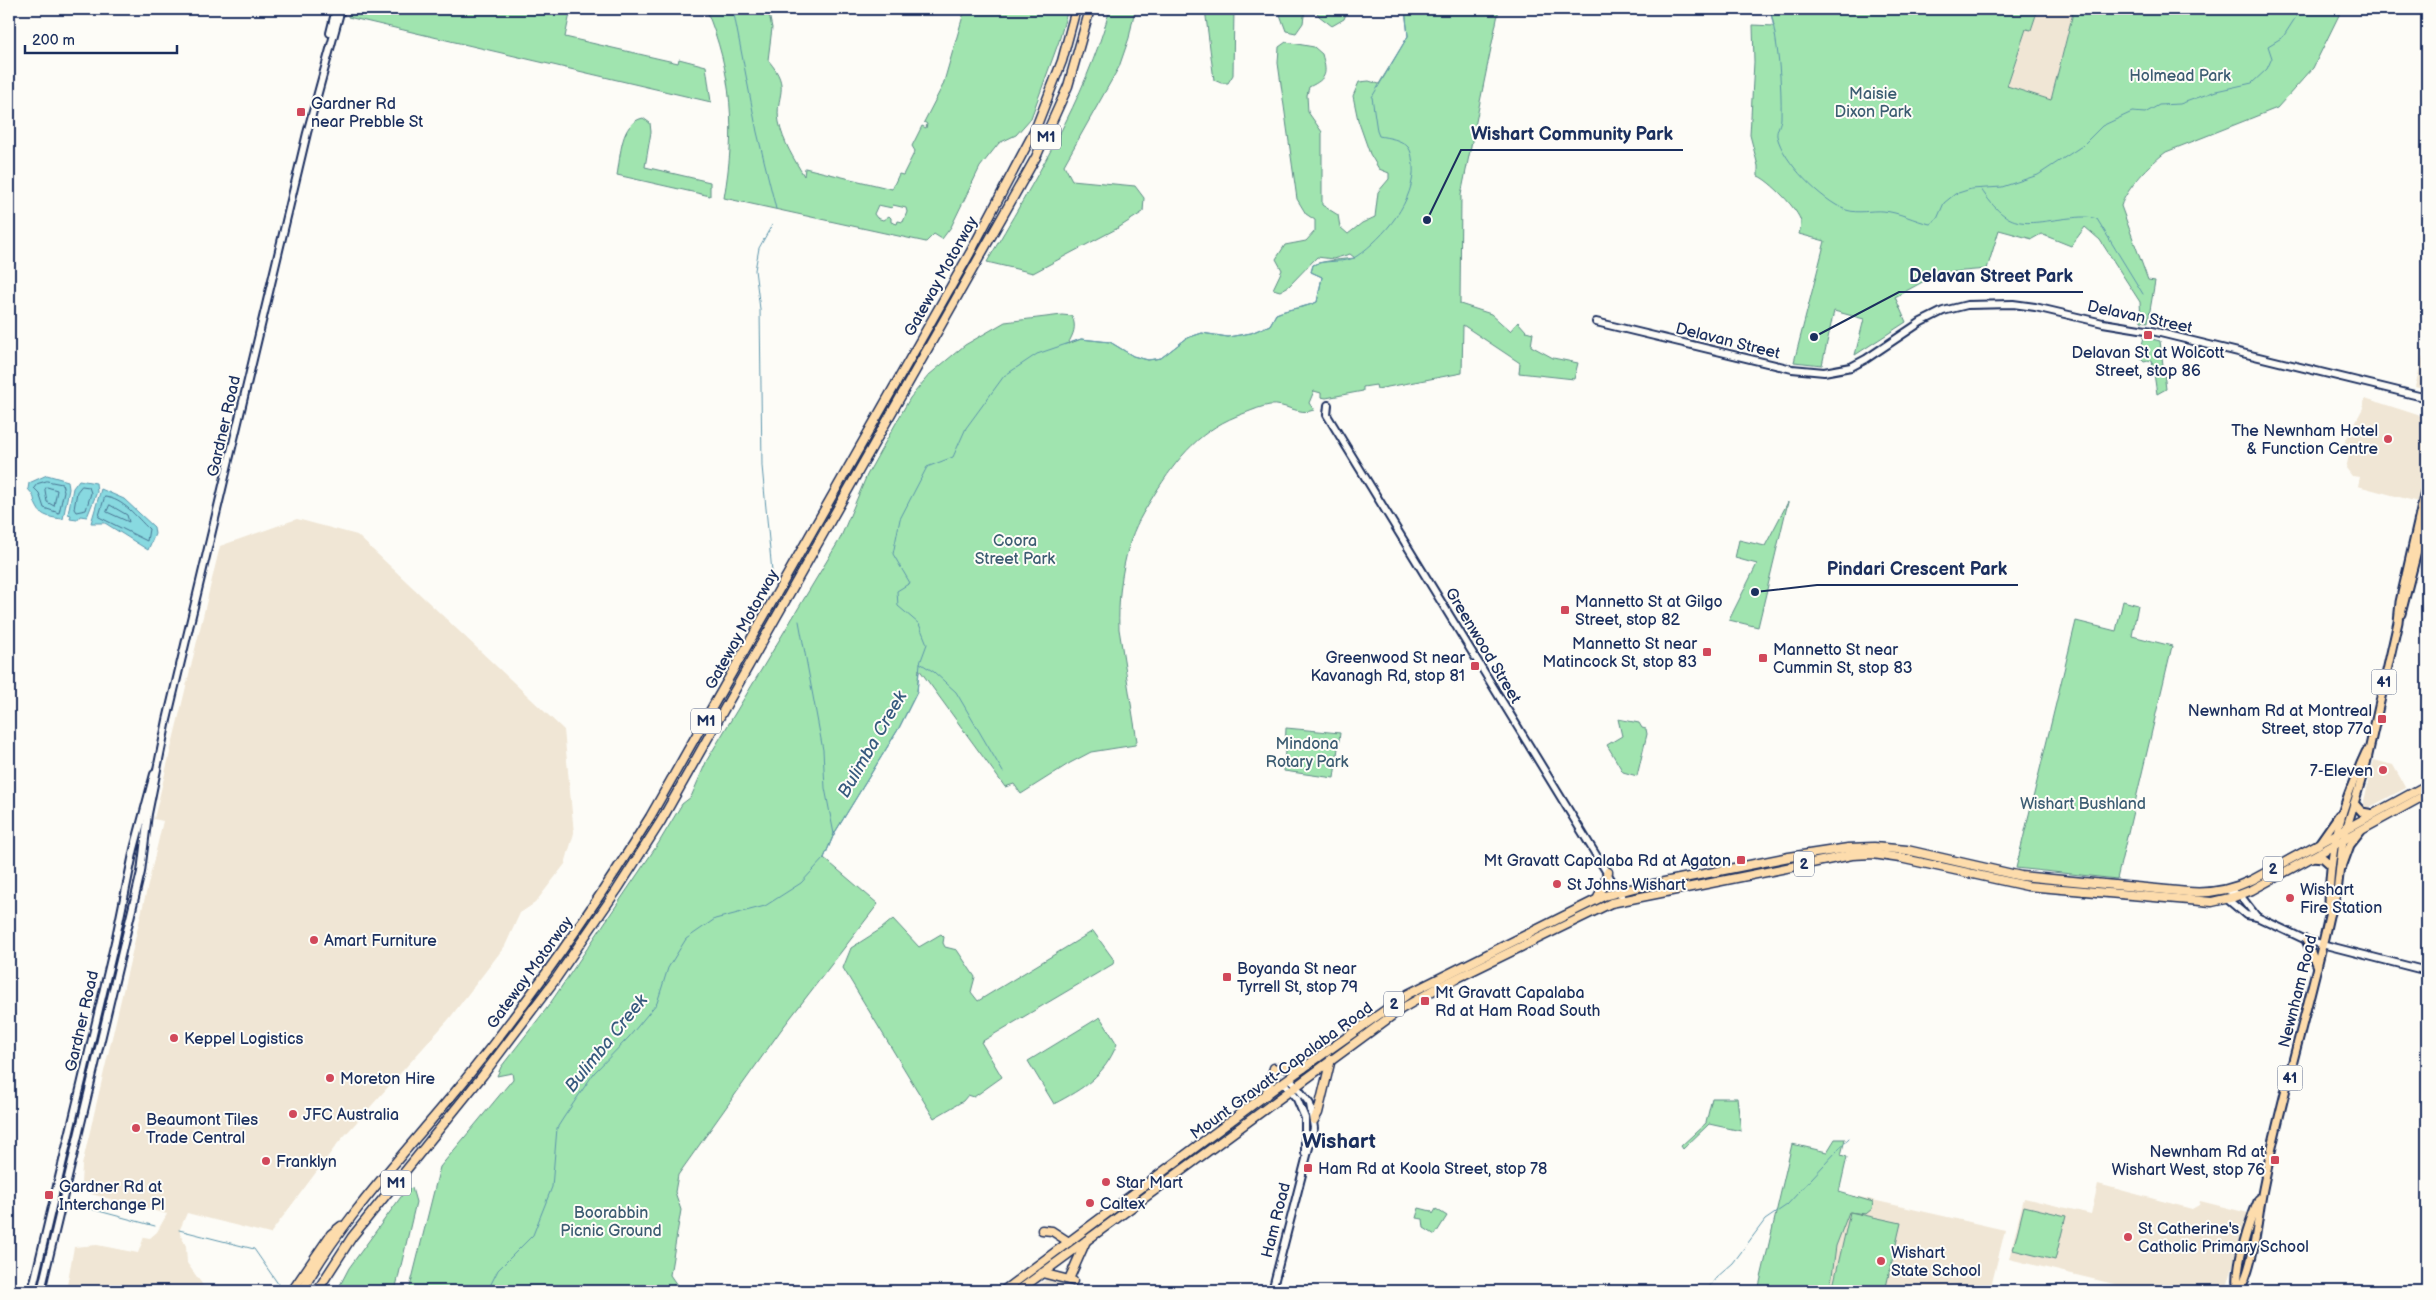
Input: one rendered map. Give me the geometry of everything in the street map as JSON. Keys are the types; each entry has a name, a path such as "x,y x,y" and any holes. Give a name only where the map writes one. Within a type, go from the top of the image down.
{"highway":[{"name":"Gateway Motorway","path":"302,1291 323,1257 351,1219 517,1013 560,955 621,864 678,770 970,253 1046,105 1068,43 1076,9"},
{"name":"Gateway Motorway","path":"319,1289 352,1237 532,1012 617,890 684,781 1036,158 1076,64 1090,9"},
{"name":"Mount Gravatt-Capalaba Road","path":"1018,1291 1290,1084 1303,1068 1416,989 1598,898 1618,891 1789,857 1848,848 1874,847 1908,850 2009,874 2034,878 2188,892 2227,890 2252,880 2427,785"},
{"name":"Mount Gravatt-Capalaba Road","path":"1003,1291 1266,1096 1331,1059 1419,998 1593,910 1623,899 1821,860 1863,854 1912,860 2027,886 2204,902 2227,899 2240,895 2312,858 2427,794"},
{"path":"1598,898 1608,872"},
{"path":"1314,1120 1318,1113 1331,1059"},
{"path":"1266,1096 1277,1067 1303,1068"},
{"path":"292,1291 331,1234 351,1219"},
{"path":"1042,1230 1052,1231 1069,1242"},
{"path":"1042,1273 1072,1279 1086,1240"}],"main road":[{"name":"Newnham Road","path":"2239,1291 2243,1285 2251,1254 2263,1189 2334,902 2343,840 2366,764 2398,622 2425,515 2427,484"},
{"name":"Newnham Road","path":"2329,916 2331,865 2335,835 2340,814 2370,742"},
{"path":"2354,803 2362,812 2374,814"},
{"path":"2318,845 2340,814"},
{"path":"2339,877 2348,848 2362,830"},
{"path":"2312,858 2322,858 2331,865"},
{"path":"2306,940 2317,967"}],"street":[{"name":"Gardner Road","path":"41,1291 141,872 147,821 159,758 336,9"},
{"name":"Gardner Road","path":"316,100 341,9"},
{"name":"Delavan Street","path":"1596,322 1792,370 1824,372 1855,365 1925,319 1943,311 1978,304 2025,305 2159,333 2427,398"},
{"name":"Greenwood Street","path":"1328,405 1327,415 1623,899"},
{"name":"Gardner Road","path":"32,1291 116,942 134,849 150,783 159,758"},
{"path":"2227,890 2240,895 2257,917"},
{"path":"2227,899 2246,915 2257,917 2306,940 2427,971"},
{"path":"1290,1084 1307,1098 1314,1120"},
{"name":"Ham Road","path":"1290,1084 1306,1118 1306,1154"},
{"name":"Ham Road","path":"1272,1291 1306,1154 1313,1133 1314,1120"}],"shaded area":[{"path":"2038,9 2074,9 2051,100 2007,86 2026,29 2031,30"},
{"path":"2423,356 2427,357 2427,390 2415,387"},
{"path":"2365,398 2427,418 2427,454 2418,502 2358,486 2360,477 2352,476 2346,468 2350,452 2342,447 2363,408"},
{"path":"297,519 357,535 564,730 574,833 565,864 535,903 520,913 505,946 449,1019 338,1143 270,1234 187,1213 180,1229 180,1234 186,1246 187,1263 207,1291 66,1291 74,1247 97,1245 138,1253 144,1237 150,1238 157,1232 167,1214 91,1194 81,1184 82,1165 163,821 154,819 220,546"},
{"path":"2374,760 2393,765 2406,788 2365,808 2363,805"},
{"name":"Wishart State School","path":"1784,1180 2005,1230 1990,1291 1758,1291"},
{"name":"St Catherine's Catholic Primary School","path":"2098,1184 2192,1209 2199,1205 2200,1201 2248,1213 2226,1291 2143,1291 2009,1259 2024,1198 2091,1214"},
{"path":"1047,1279 1055,1279 1071,1291 1029,1291"}],"green space":[{"path":"350,9 571,9 565,37 678,63 679,59 706,66 711,102 348,17"},
{"path":"706,9 768,9 772,28 768,60 780,78 781,85 779,122 786,143 804,176 805,168 892,189 899,174 903,175 915,151 912,146 922,126 926,128 927,124 924,122 943,85 965,9 1068,9 1059,41 1031,118 1016,135 999,143 980,167 951,227 942,239 934,234 926,242 724,198 730,149 730,102 722,56","holes":["878,205 892,208 893,205 906,208 907,212 903,222 898,221 897,224 891,222 889,216 883,220 877,218 874,214"]},
{"path":"1110,9 1135,9 1129,38 1119,67 1064,165 1072,180 1135,186 1144,198 1143,212 1118,228 1033,273 987,262 1057,139 1087,76"},
{"path":"1205,9 1234,9 1233,75 1228,83 1214,80"},
{"path":"1278,9 1305,9 1303,23 1296,33 1286,31"},
{"path":"1315,9 1348,9 1344,19 1332,26 1319,16"},
{"path":"1405,9 1499,9 1461,195 1460,304 1491,314 1510,331 1518,322 1526,331 1533,333 1531,346 1553,358 1578,363 1574,379 1519,373 1520,363 1463,325 1462,373 1377,389 1376,385 1363,387 1363,391 1326,398 1321,397 1321,393 1314,391 1309,403 1314,410 1297,411 1276,405 1254,409 1229,419 1203,436 1192,445 1172,468 1147,507 1134,532 1124,566 1119,608 1119,629 1137,741 1135,745 1091,752 1021,794 1014,784 1005,787 919,669 917,692 899,728 834,834 824,858 878,904 781,1030 678,1175 675,1192 681,1210 670,1275 681,1291 409,1291 440,1167 513,1079 512,1073 497,1076 501,1067 547,1008 658,844 682,804 691,797 707,760 840,539 867,475 910,398 929,375 965,345 1005,322 1062,315 1072,316 1073,334 1068,344 1081,339 1110,342 1133,356 1148,360 1161,358 1187,338 1202,333 1228,337 1251,333 1270,325 1276,314 1317,302 1322,277 1311,272 1313,265 1327,261 1355,258 1350,254 1333,259 1317,257 1289,286 1280,291 1273,289 1282,270 1276,259 1285,245 1306,241 1315,231 1315,220 1306,214 1297,199 1278,63 1279,47 1286,42 1314,47 1322,54 1325,74 1320,81 1309,87 1307,95 1308,112 1322,132 1322,205 1338,215 1340,227 1348,234 1362,223 1375,217 1378,192 1389,179 1389,173 1379,169 1370,154 1358,120 1353,96 1359,82 1369,81 1379,84 1408,36"},
{"path":"1770,9 2038,9 2031,30 2026,29 2007,86 2051,100 2074,9 2342,9 2313,68 2277,108 2166,152 2146,169 2128,192 2121,206 2148,280 2155,281 2148,322 2141,321 2140,302 2100,240 2085,227 2071,246 2041,234 2032,239 1999,230 1987,269 1939,273 1895,297 1906,322 1855,355 1864,319 1834,311 1822,365 1794,362 1825,241 1799,234 1801,222 1795,210 1776,189 1758,176 1758,166 1750,135 1754,62 1753,25 1774,26"},
{"path":"643,118 650,123 651,132 645,167 710,182 710,196 617,175 621,149 626,133 635,121"},
{"path":"2144,337 2160,341 2166,389 2157,394 2152,360 2144,362 2139,357"},
{"path":"1788,502 1758,627 1729,620 1757,564 1735,558 1739,540 1765,546"},
{"name":"Wishart Bushland","path":"2123,601 2138,605 2132,636 2172,646 2117,879 2016,868 2076,621 2116,631"},
{"path":"1618,719 1639,723 1642,728 1646,729 1647,734 1637,776 1623,772 1607,745 1622,736"},
{"name":"Mindona Rotary Park","path":"1286,728 1340,733 1334,778 1284,771"},
{"path":"893,919 919,947 941,934 944,937 943,943 945,947 957,950 975,977 971,992 978,1001 1093,931 1114,960 1113,964 981,1042 1002,1077 974,1097 968,1095 963,1101 934,1118 843,968 851,948"},
{"path":"1100,1017 1117,1044 1112,1055 1106,1065 1092,1080 1054,1104 1028,1061"},
{"path":"1712,1098 1737,1098 1741,1131 1709,1124 1683,1149 1681,1146 1706,1123"},
{"path":"1835,1139 1845,1139 1841,1155 1847,1157 1839,1192 1873,1202 1872,1209 1866,1214 1849,1212 1836,1246 1830,1291 1758,1291 1792,1144 1827,1152"},
{"path":"412,1188 416,1202 395,1291 337,1291 349,1268 406,1190"},
{"path":"2024,1206 2066,1216 2055,1260 2013,1250"},
{"path":"1419,1208 1431,1211 1433,1214 1436,1209 1447,1216 1435,1235 1424,1228 1423,1219 1416,1218"},
{"path":"1850,1212 1901,1223 1885,1291 1832,1291"}],"water":[{"path":"47,475 68,481 69,489 63,519 41,513 28,489 29,483"},
{"path":"79,480 96,483 97,492 87,517 80,516 77,520 70,519 71,515 68,514 73,488"},
{"path":"101,489 124,499 154,527 155,534 148,550 105,523 91,523"}],"waterway":[{"path":"733,9 757,132 776,209"},
{"name":"Bulimba Creek","path":"490,1291 491,1284 498,1270 533,1235 552,1187 557,1128 594,1073 629,1037 657,1003 668,968 686,939 715,919 765,906 801,883 824,858 834,834 899,728 917,692 920,663 927,644 919,624 898,606 897,591 910,583 893,554 900,519 927,467 953,457 966,428 1004,376 1037,354 1081,339 1110,342 1133,356 1148,360 1161,358 1187,338 1202,333 1228,337 1251,333 1270,325 1276,314 1317,302 1322,277 1311,272 1313,265 1353,258 1378,239 1404,204 1413,178 1412,155 1408,147 1395,139 1379,136 1372,97 1408,36 1405,9"},
{"name":"Bulimba Creek","path":"1770,9 1780,77 1781,118 1777,136 1787,157 1795,168 1815,189 1846,210 1855,212 1889,212 1930,224 1937,219 1944,203 1955,194 1971,189 2002,187 2038,175 2082,146 2102,126 2132,112 2145,113 2159,105 2180,104 2216,91 2252,83 2267,69 2272,58 2268,46 2283,37 2301,9"},
{"path":"1981,189 2001,213 2010,219 2020,222 2030,223 2080,217 2097,219 2143,294"},
{"path":"772,225 759,248 755,270 760,309 762,466 772,572"},
{"path":"799,621 823,750 825,788 834,834"},
{"path":"920,663 934,672 956,692 1003,772"},
{"path":"1706,1291 1716,1278 1733,1263 1765,1220 1787,1205 1849,1138"},
{"path":"91,1209 155,1226"},
{"path":"179,1230 254,1249 283,1291"}],"place":[{"name":"Gardner Rd near Prebble St","path":"301,112"},
{"name":"Wishart Community Park","path":"1427,220"},
{"name":"Delavan St at Wolcott Street, stop 86","path":"2148,335"},
{"name":"Delavan Street Park","path":"1814,337"},
{"name":"The Newnham Hotel & Function Centre","path":"2388,439"},
{"name":"Pindari Crescent Park","path":"1755,592"},
{"name":"Mannetto St at Gilgo Street, stop 82","path":"1565,610"},
{"name":"Mannetto St near Matincock St, stop 83","path":"1707,652"},
{"name":"Mannetto St near Cummin St, stop 83","path":"1763,658"},
{"name":"Greenwood St near Kavanagh Rd, stop 81","path":"1475,666"},
{"name":"Newnham Rd at Montreal Street, stop 77a","path":"2382,719"},
{"name":"7-Eleven","path":"2383,770"},
{"name":"Mt Gravatt Capalaba Rd at Agaton","path":"1741,860"},
{"name":"St Johns Wishart","path":"1557,884"},
{"name":"Wishart Fire Station","path":"2290,898"},
{"name":"Amart Furniture","path":"314,940"},
{"name":"Boyanda St near Tyrrell St, stop 79","path":"1227,977"},
{"name":"Mt Gravatt Capalaba Rd at Ham Road South","path":"1425,1001"},
{"name":"Keppel Logistics","path":"174,1038"},
{"name":"Moreton Hire","path":"330,1078"},
{"name":"JFC Australia","path":"293,1114"},
{"name":"Beaumont Tiles Trade Central","path":"136,1128"},
{"name":"Newnham Rd at Wishart West, stop 76","path":"2275,1160"},
{"name":"Franklyn","path":"266,1161"},
{"name":"Ham Rd at Koola Street, stop 78","path":"1308,1168"},
{"name":"Star Mart","path":"1106,1182"},
{"name":"Gardner Rd at Interchange Pl","path":"49,1195"},
{"name":"Caltex","path":"1090,1203"},
{"name":"St Catherine's Catholic Primary School","path":"2128,1237"},
{"name":"Wishart State School","path":"1881,1261"}],"district":[{"name":"Wishart","path":"1339,1141"}],"park label":[{"name":"Holmead Park","path":"2180,75"},
{"name":"Maisie Dixon Park","path":"1873,102"},
{"name":"Coora Street Park","path":"1015,549"},
{"name":"Boorabbin Picnic Ground","path":"611,1221"}]}
